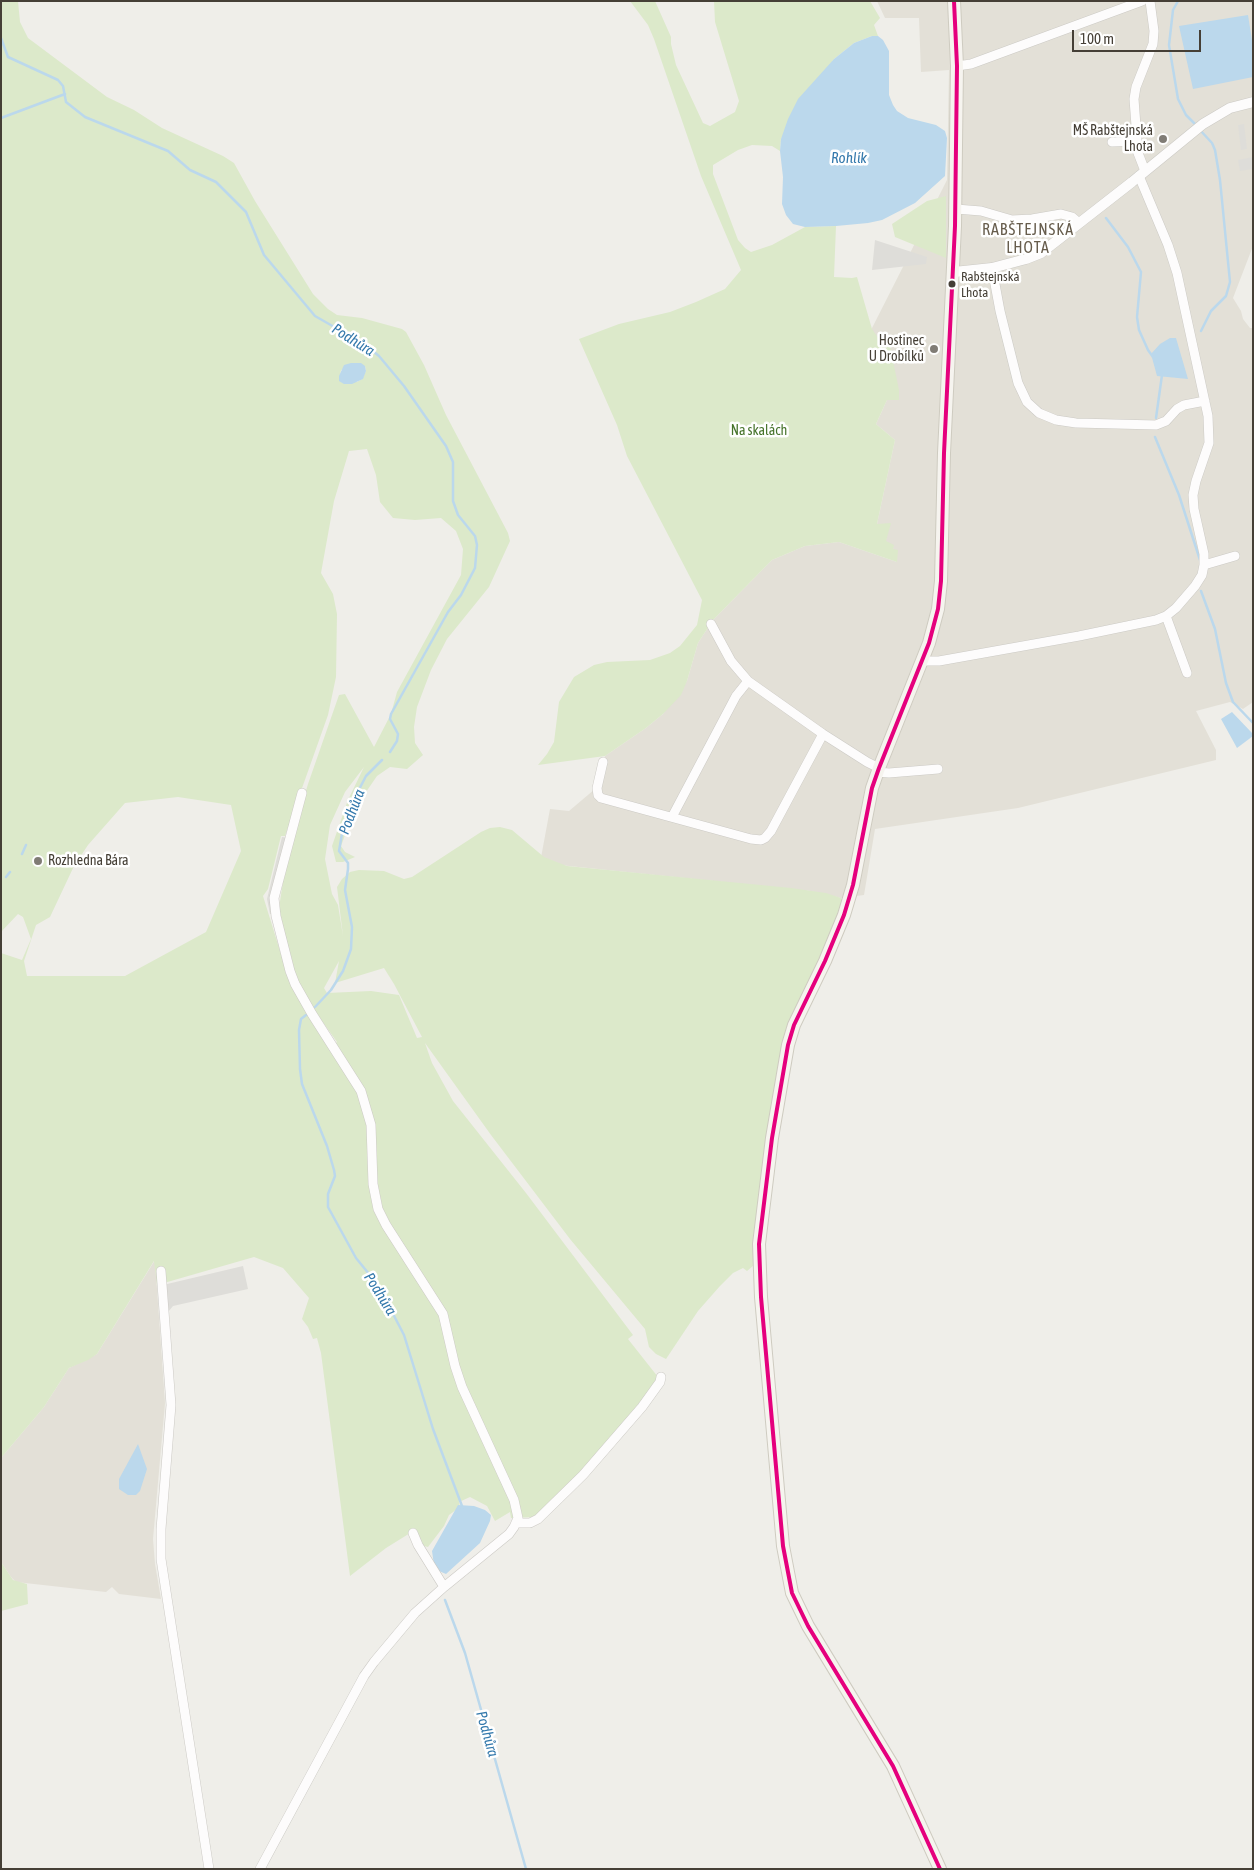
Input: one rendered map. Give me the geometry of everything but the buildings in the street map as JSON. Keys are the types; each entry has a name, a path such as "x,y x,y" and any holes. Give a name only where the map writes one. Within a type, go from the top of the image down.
{"main road":[{"path":"940,1869 893,1766 808,1626 792,1593 783,1546 761,1297 759,1252 760,1229 788,1045 794,1025 826,961 844,915 853,885 868,802 878,770 933,632 940,595 944,453 956,209 957,66 954,1"}],"street":[{"path":"957,66 971,64 1142,1"},
{"path":"922,661 939,661 1133,626 1166,616 1176,608 1199,580 1204,565 1204,554 1193,502 1196,481 1209,443 1210,426 1177,274 1142,174 1138,156 1134,99 1136,87 1153,44 1154,31 1150,1"},
{"path":"954,272 992,268 1041,253 1142,174 1193,131 1230,108 1253,102"},
{"path":"1112,142 1137,141"},
{"path":"956,209 981,211 1012,220 1068,215 1079,224"},
{"path":"992,268 1000,311 1018,383 1027,402 1039,413 1056,420 1076,423 1156,424 1166,421 1177,408 1205,402"},
{"path":"1204,565 1235,556"},
{"path":"1166,616 1187,673"},
{"path":"711,624 731,661 748,680 823,734 878,770 889,773 938,769"},
{"path":"672,817 736,696 748,680"},
{"path":"603,762 597,788 598,795 601,798 750,839 764,838 771,831 823,734"},
{"path":"260,1869 364,1676 401,1628 444,1587 509,1534 516,1523 518,1513 514,1500 462,1387 444,1314 386,1225 378,1209 373,1184 371,1125 361,1091 294,984 290,971 276,916 274,898 302,794"},
{"path":"161,1271 167,1331 171,1405 160,1541 161,1559 209,1869"},
{"path":"516,1523 530,1523 538,1519 584,1474 642,1407 660,1382 661,1377"},
{"path":"413,1533 418,1545 444,1587"}],"shaded area":[{"path":"877,1 1253,1 1253,246 1233,298 1241,311 1243,319 1250,328 1253,328 1253,702 1243,709 1230,702 1196,711 1216,750 1216,760 1018,808 875,829 864,895 841,898 810,891 540,863 550,809 569,811 595,789 605,756 663,714 687,681 698,643 713,620 772,560 805,546 839,542 897,562 893,549 886,542 877,524 895,440 876,424 887,400 885,349 871,330 947,180 949,70 921,72 919,18 885,18"},
{"path":"1244,124 1247,149 1241,150 1238,125"},
{"path":"1253,157 1253,169 1240,171 1238,160"},
{"path":"875,240 927,257 926,264 872,270"},
{"path":"282,837 290,838 275,914 270,914 267,899"},
{"path":"155,1260 165,1403 153,1539 161,1599 119,1594 112,1587 106,1592 16,1582 1,1562 1,1458 44,1407 69,1368 97,1354"},
{"path":"243,1266 248,1289 173,1306 164,1317 163,1285"}],"green space":[{"path":"1,1 18,1 20,22 28,38 107,97 134,110 162,128 234,163 255,201 313,294 328,309 337,315 362,318 402,329 406,332 424,365 446,415 508,533 510,541 489,587 447,639 431,670 417,707 414,727 415,743 423,755 407,769 390,767 377,776 355,808 341,846 345,852 355,857 343,862 336,862 332,846 348,800 364,767 345,792 330,825 325,859 332,894 338,905 343,936 337,887 350,872 359,870 384,871 404,879 412,877 481,832 490,828 500,827 512,830 544,857 567,866 826,893 841,898 845,906 798,1013 757,1256 753,1266 747,1271 743,1268 733,1273 720,1286 698,1311 666,1359 656,1354 649,1347 645,1329 570,1239 491,1135 425,1043 432,1063 453,1101 526,1193 633,1335 628,1339 658,1377 641,1404 581,1474 536,1517 511,1518 510,1512 495,1521 487,1506 470,1497 459,1502 460,1507 449,1515 444,1526 428,1547 424,1546 415,1530 386,1548 350,1576 321,1353 317,1338 313,1339 302,1319 309,1298 283,1268 254,1257 157,1285 154,1261 97,1354 69,1368 44,1407 1,1458 1,953 22,960 31,939 23,917 18,914 1,932","holes":["365,366 366,371 362,379 357,382 339,381 341,370","367,449 376,475 380,502 393,518 415,520 441,518 456,531 463,549 461,575 397,692 391,714 374,747 345,694 339,695 295,827 279,908 297,986 337,1042 329,1048 289,980 263,896 268,889 281,836 285,836 328,715 336,677 337,614 333,594 321,573 334,501 349,451","178,797 231,805 241,851 206,932 125,976 27,976 24,961 36,925 50,917 74,866 88,845 125,803","339,961 335,983 384,968 394,984 422,1037 417,1038 399,995 371,991 327,993 324,988"]},
{"name":"Na skalách","path":"630,1 655,1 671,37 676,65 703,123 710,126 735,112 739,101 715,22 714,1 870,1 880,18 874,25 878,36 872,36 854,43 834,59 781,139 780,151 772,146 752,145 738,150 713,165 713,174 738,240 751,252 772,245 805,227 836,226 834,277 857,277 872,329 885,348 890,346 899,390 899,400 887,400 876,424 895,440 877,524 891,523 886,541 894,545 893,549 898,550 897,562 839,542 805,546 772,560 713,620 698,643 681,695 663,714 605,756 538,765 554,742 559,702 574,677 594,665 607,662 650,660 670,653 680,646 697,625 702,600 627,456 617,425 579,339 619,324 670,312 696,302 725,289 741,270 701,176 654,39 648,25"},
{"path":"946,196 946,258 895,237 892,224 927,201"},
{"path":"1,1562 13,1580 27,1584 28,1604 1,1611"}],"water":[{"path":"1248,15 1253,47 1253,77 1193,89 1179,26"},
{"name":"Rohlík","path":"872,36 878,36 883,40 889,51 889,95 897,111 908,118 936,125 945,131 947,138 945,176 915,203 882,220 836,226 805,227 793,224 786,215 782,204 783,177 780,151 781,139 788,119 798,99 834,59 854,43"},
{"path":"1170,338 1176,338 1188,379 1157,376 1151,354 1160,344"},
{"path":"361,363 365,366 366,371 363,379 352,384 344,384 339,381 339,376 344,365"},
{"path":"1232,712 1253,736 1237,748 1221,719"},
{"path":"138,1444 147,1469 140,1491 136,1495 128,1495 119,1489 119,1479"},
{"path":"458,1505 474,1506 485,1510 491,1515 490,1521 480,1543 446,1574 439,1571 434,1565 432,1551"}],"waterway":[{"path":"1178,1 1173,10 1169,45 1178,99 1186,115 1197,126"},
{"name":"Podhůra","path":"1,38 8,57 58,80 63,86 66,102 85,117 168,151 190,170 216,182 246,212 264,255 315,316 364,344 379,356 404,386 446,446 453,462 453,501 458,515 475,536 477,545 475,568 391,714 390,719 398,734 397,741 390,752"},
{"path":"1,118 65,94"},
{"path":"1200,130 1212,143 1215,150 1220,180 1230,282 1226,296 1211,311 1201,331"},
{"path":"1106,218 1128,247 1141,272 1137,317 1139,330 1153,357"},
{"path":"1156,418 1162,375"},
{"path":"1155,437 1179,495 1200,560"},
{"path":"1201,591 1215,629 1226,683 1233,702 1253,723"},
{"name":"Podhůra","path":"315,1007 331,990 343,971 351,949 352,927 345,890 348,863 339,851 343,828 352,803 366,776 382,760"},
{"path":"22,854 26,845"},
{"path":"6,877 10,872"},
{"name":"Podhůra","path":"306,1015 301,1019 299,1030 300,1069 302,1084 327,1146 334,1170 335,1176 328,1194 328,1207 356,1258 378,1285 404,1335 433,1429 462,1508"},
{"name":"Podhůra","path":"445,1600 465,1653 526,1869"}],"transit line":[{"path":"940,1869 893,1766 808,1626 792,1593 783,1546 761,1297 759,1244 772,1138 788,1045 794,1025 825,961 844,915 853,885 872,788 929,643 938,609 941,581 944,453 955,226 957,66 954,1"}],"place":[{"name":"MŠ Rabštejnská Lhota","path":"1163,139"},
{"name":"Rabštejnská Lhota","path":"952,284"},
{"name":"Hostinec U Drobílků","path":"934,349"},
{"name":"Rozhledna Bára","path":"38,861"}],"district":[{"name":"RABŠTEJNSKÁ LHOTA","path":"1028,239"}]}
